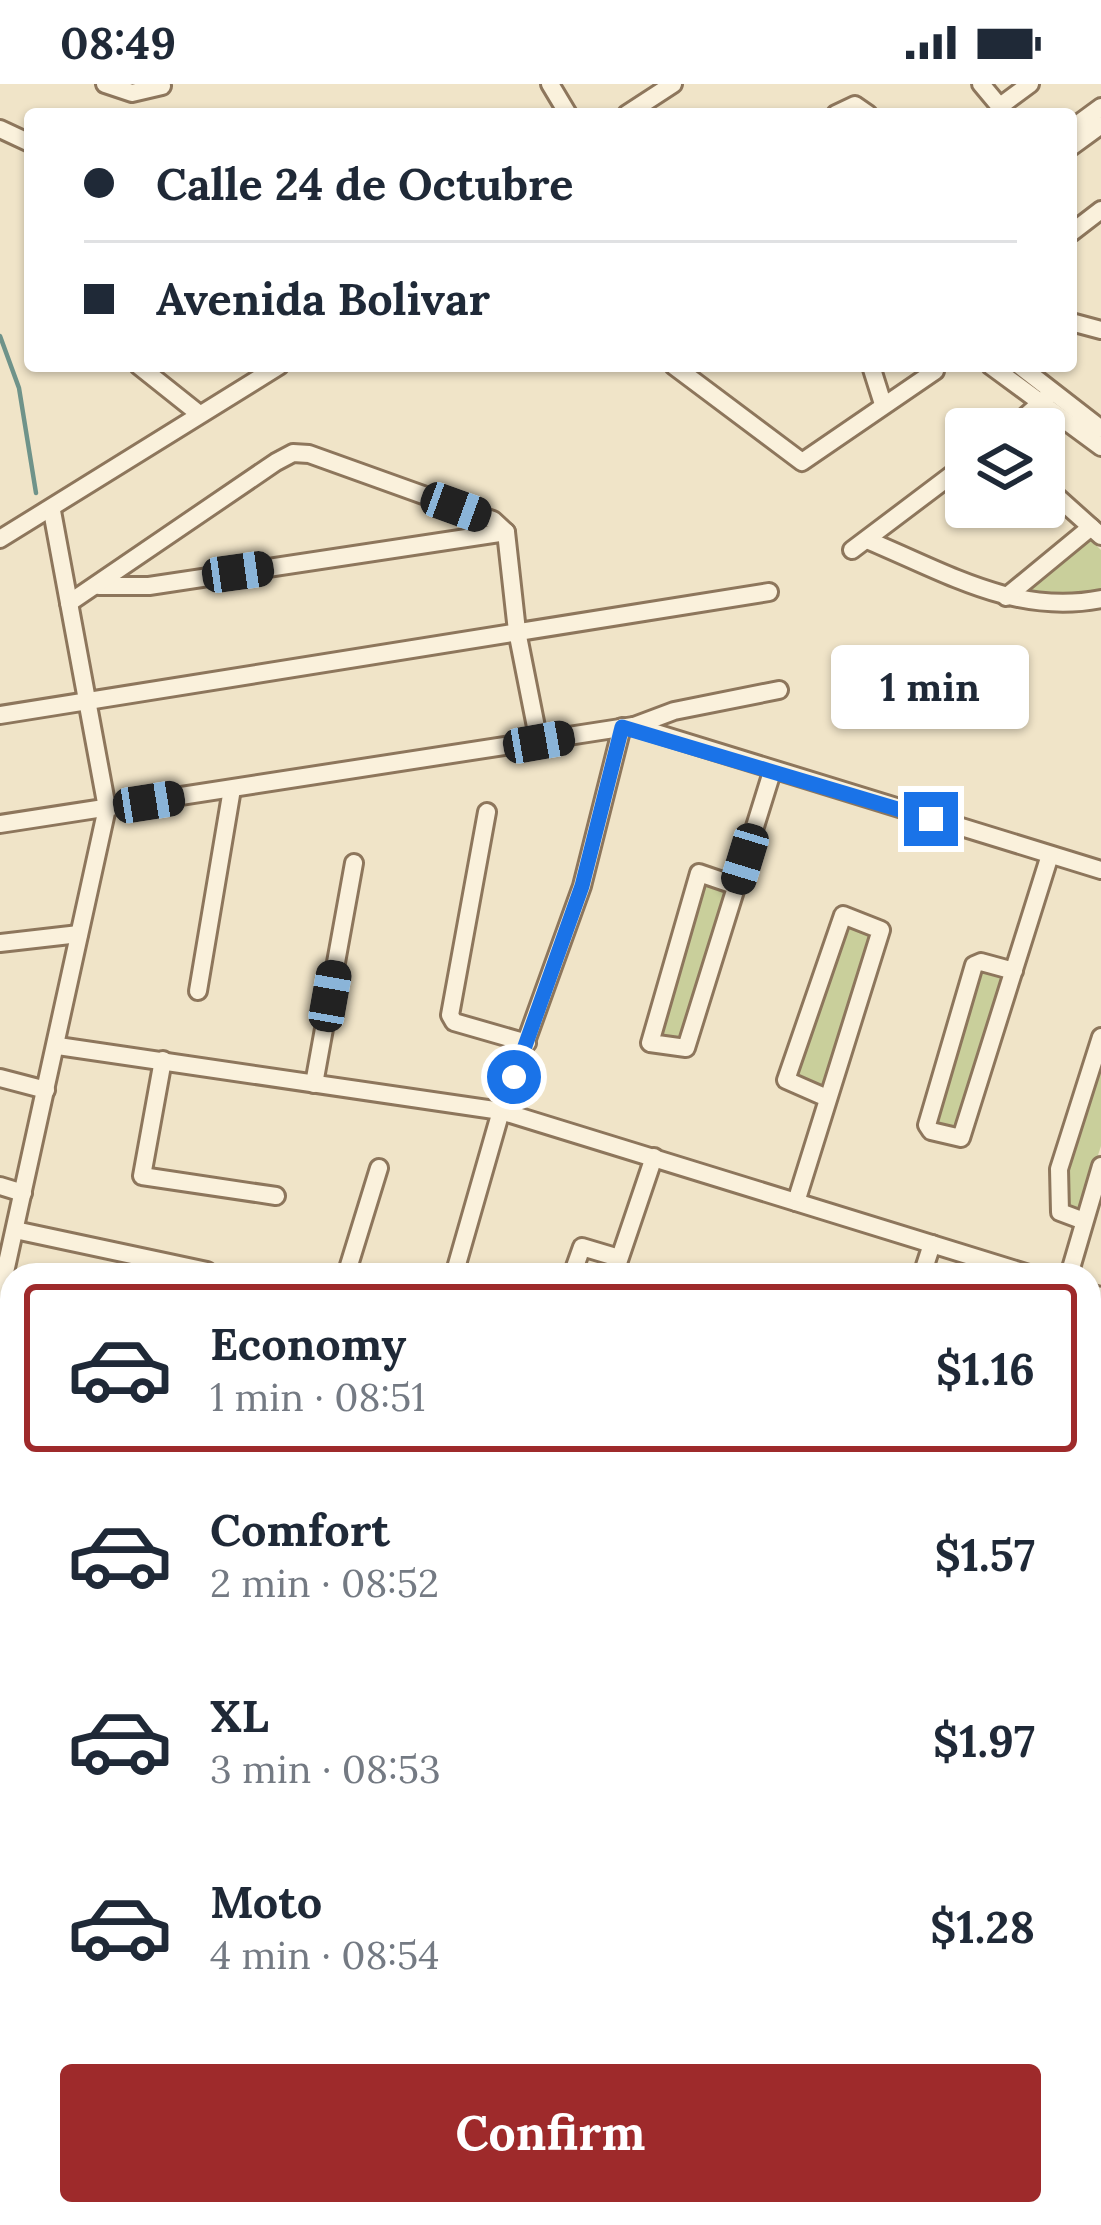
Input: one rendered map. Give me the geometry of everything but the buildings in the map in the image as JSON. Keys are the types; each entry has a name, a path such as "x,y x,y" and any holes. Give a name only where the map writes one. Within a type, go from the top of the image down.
{"street":[{"path":"105,84 131,93 162,86"},
{"path":"636,108 673,84"},
{"path":"981,84 1000,108"},
{"path":"1005,108 1030,84"},
{"path":"1077,228 1101,210"},
{"path":"147,372 198,413"},
{"path":"0,539 52,511 268,372"},
{"path":"682,372 802,461 933,372"},
{"path":"874,372 883,404"},
{"path":"1001,372 1101,429"},
{"path":"1024,372 1101,447"},
{"path":"1035,408 1046,398"},
{"path":"69,603 293,453 493,520 506,532 517,632 539,742"},
{"path":"945,480 859,545 1048,607 1101,599"},
{"path":"1006,597 1096,531 1065,504"},
{"path":"7,1263 107,808 52,511"},
{"path":"98,586 149,586 506,532"},
{"path":"0,715 769,592"},
{"path":"0,824 628,727 674,711 779,690"},
{"path":"628,727 1101,870"},
{"path":"457,1263 501,1111 582,886 628,727"},
{"path":"736,886 702,873 698,876 650,1043 686,1048 772,772"},
{"path":"198,991 232,789"},
{"path":"487,812 449,1015 454,1022 527,1043"},
{"path":"1014,971 981,962 974,965 927,1125 931,1131 961,1138 1014,971 1050,855"},
{"path":"314,1084 355,863"},
{"path":"796,1202 881,930 843,915 786,1079 827,1098"},
{"path":"0,944 80,934"},
{"path":"1084,1221 1060,1212 1058,1173 1101,1037"},
{"path":"58,1046 501,1111 993,1263"},
{"path":"163,1060 142,1176 276,1196"},
{"path":"0,1078 46,1090"},
{"path":"617,1263 654,1157"},
{"path":"1072,1263 1101,1166"},
{"path":"350,1263 379,1168"},
{"path":"0,1186 23,1192"},
{"path":"15,1230 170,1263"},
{"path":"926,1263 932,1244"},
{"path":"576,1263 582,1247 609,1263"}],"green space":[{"path":"1086,536 1101,550 1101,590 1050,599 1023,591"},
{"path":"705,882 729,891 679,1043 657,1035"},
{"path":"847,926 871,935 823,1087 796,1078"},
{"path":"982,970 1005,978 956,1131 935,1126"},
{"path":"1101,1052 1101,1146 1080,1210 1063,1205 1061,1176"}],"waterway":[{"path":"0,336 19,388 36,493"}],"route":[{"path":"514,1077 582,886 622,727 633,726 931,819"}]}
